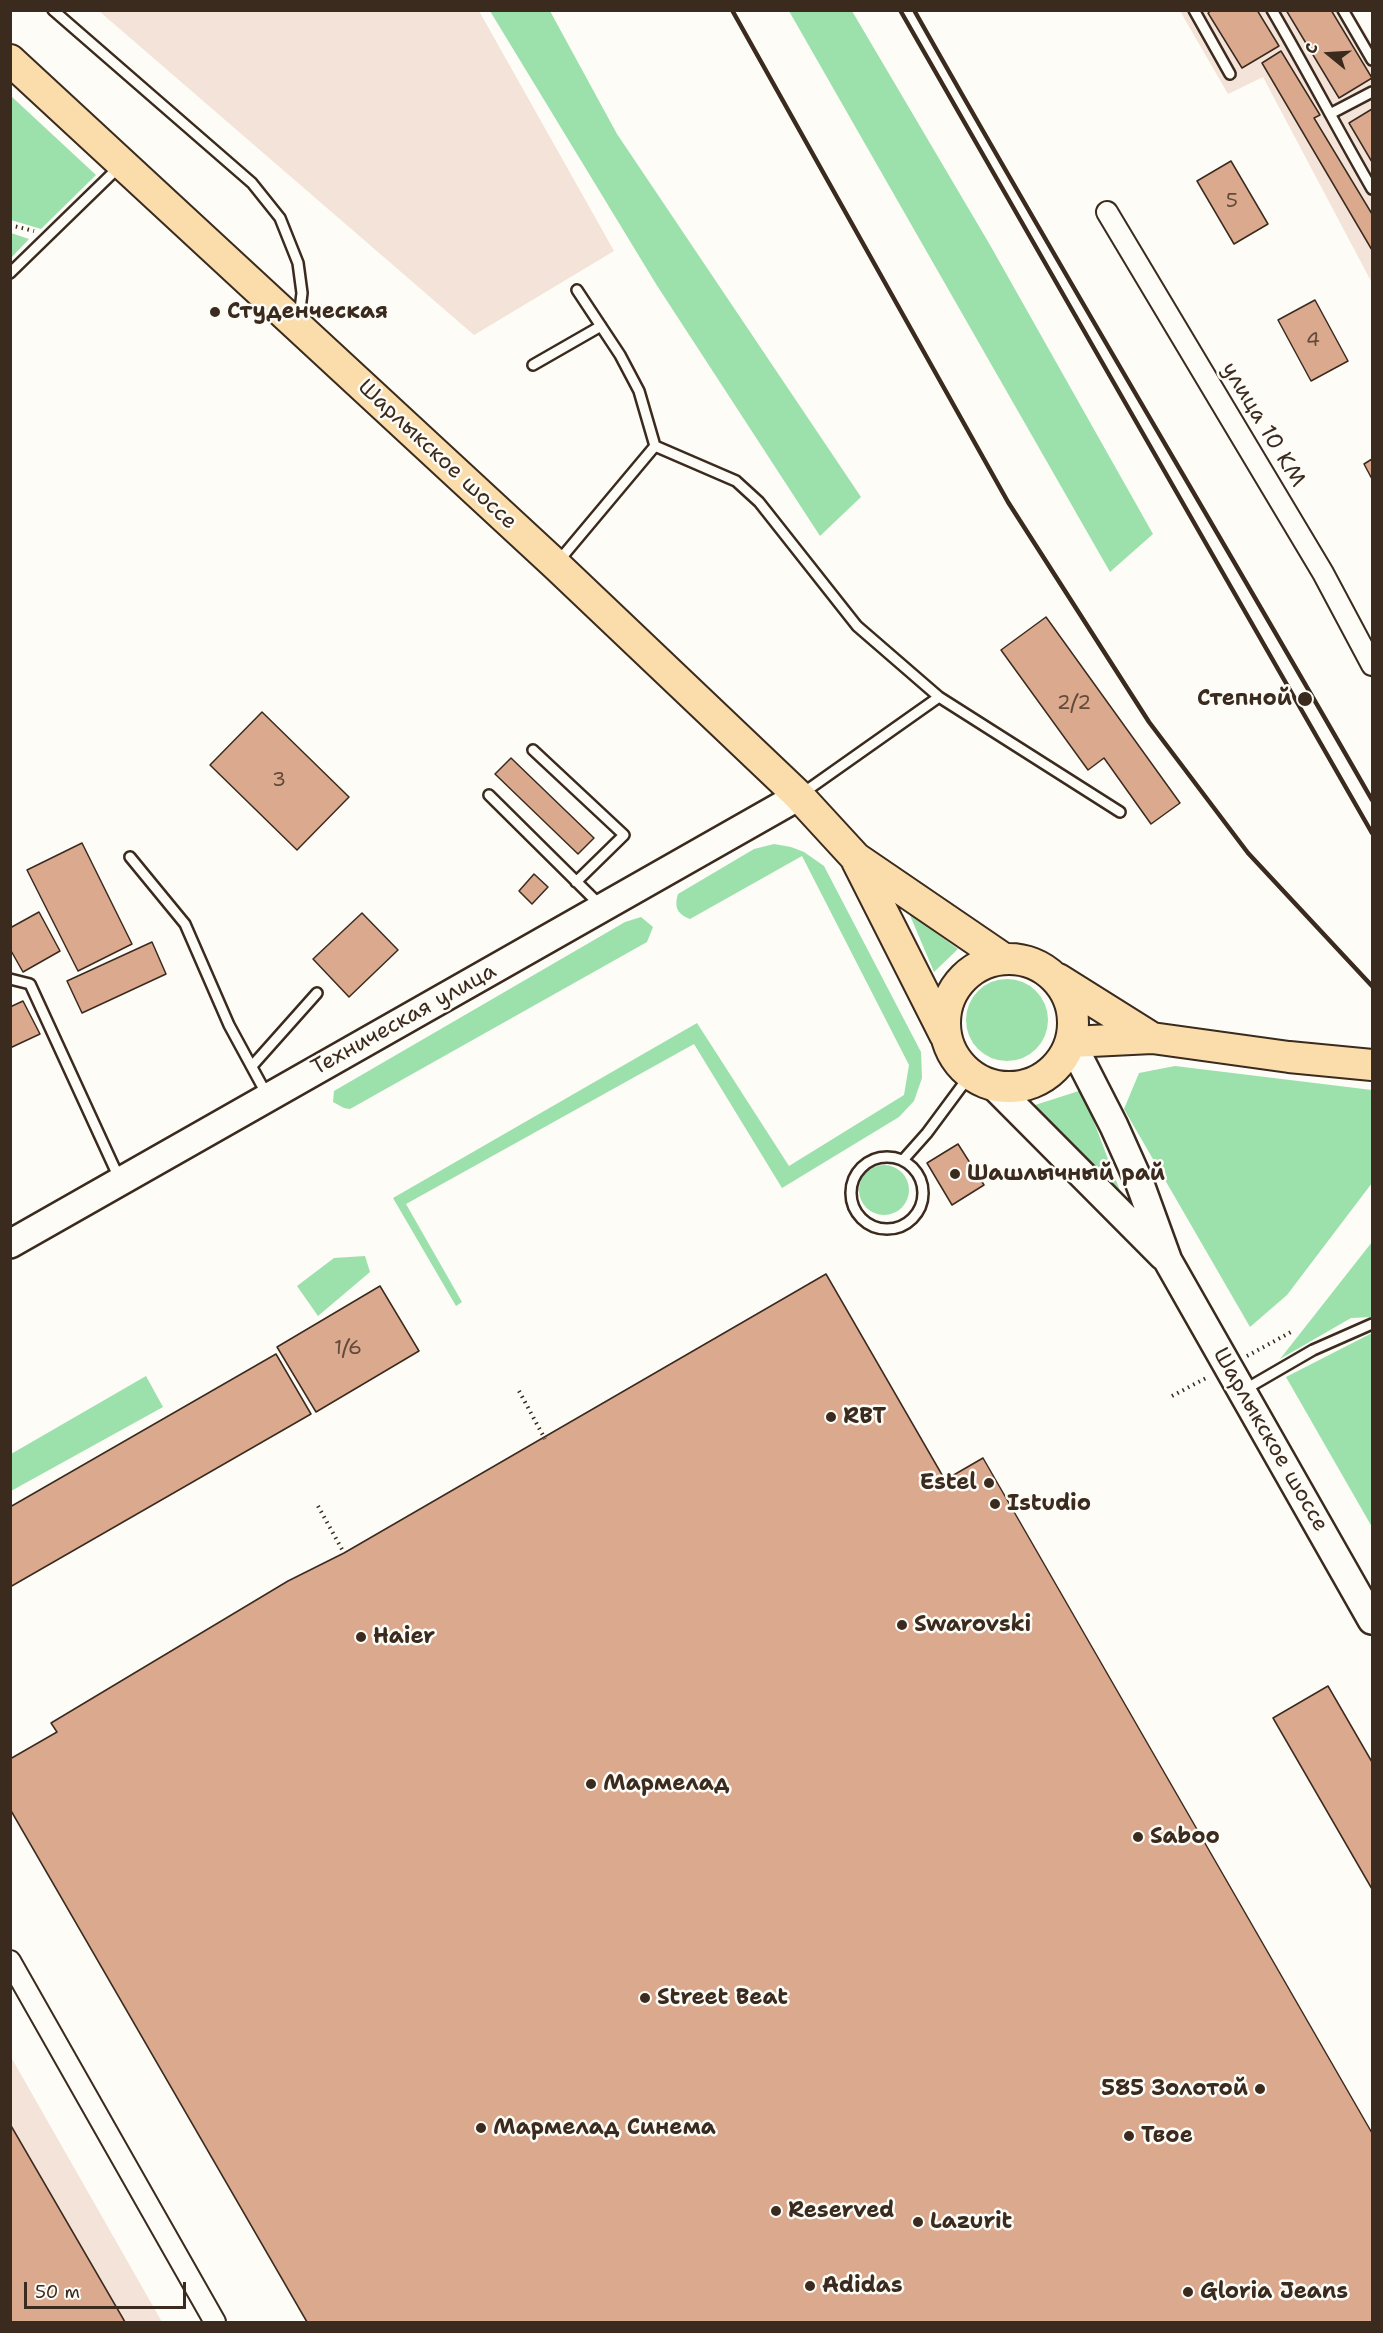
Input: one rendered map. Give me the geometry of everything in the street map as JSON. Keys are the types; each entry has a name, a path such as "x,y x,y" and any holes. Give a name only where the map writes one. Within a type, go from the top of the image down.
{"main road":[{"name":"Шарлыкское шоссе","path":"10,60 556,565 799,796 856,858 1004,959"},
{"name":"Шарлыкское шоссе","path":"856,858 946,1036"},
{"path":"1056,978 1066,992 1072,1008 1074,1025 1071,1042 1059,1064 1041,1079 1018,1087 982,1080 955,1057 946,1036 946,1012 949,1000 962,980 981,965 1004,959 1019,959 1032,963 1056,978 1152,1038"},
{"path":"1071,1042 1152,1038 1289,1058 1372,1065"}],"street":[{"name":"улица 10 КМ","path":"1107,212 1323,573 1372,664"},
{"name":"Техническая улица","path":"10,1244 799,796"},
{"name":"Шарлыкское шоссе","path":"1071,1042 1114,1126 1140,1184 1168,1261 1372,1620"},
{"name":"Шарлыкское шоссе","path":"982,1080 1168,1261"},
{"path":"10,1961 215,2322"}],"lane":[{"path":"53,10 252,183 280,218 298,263 302,293 298,327"},
{"path":"1194,10 1230,74"},
{"path":"1272,10 1325,101 1372,189"},
{"path":"1343,10 1372,60"},
{"path":"1330,114 1371,96"},
{"path":"10,273 122,164"},
{"path":"577,290 639,391 656,446 736,481 759,502 857,627 939,697 1120,812"},
{"path":"534,365 601,326"},
{"path":"556,565 656,446"},
{"path":"799,796 939,697"},
{"path":"533,750 624,835 576,882"},
{"path":"489,795 602,908"},
{"path":"130,857 185,924 230,1024 268,1097"},
{"path":"10,980 30,984 121,1182"},
{"path":"252,1066 317,993"},
{"path":"903,1160 927,1133 982,1080"},
{"path":"879,1157 903,1160 917,1172 924,1189 918,1214 902,1227 882,1230 864,1222 853,1207 851,1188 858,1170 879,1157"},
{"path":"1242,1391 1313,1350 1372,1324"}],"path":[{"path":"1258,1350 1291,1332"},
{"path":"519,1391 545,1438"},
{"path":"318,1506 344,1554"}],"shaded area":[{"path":"99,11 479,11 614,251 474,335"},
{"path":"1180,11 1352,11 1372,44 1372,283 1263,77 1228,94"},
{"path":"11,2057 162,2322 11,2322"}],"green space":[{"path":"490,11 550,11 617,134 861,497 820,536 656,284"},
{"path":"789,11 852,11 990,245 1153,534 1110,572"},
{"path":"11,96 96,175 41,229 11,220"},
{"path":"10,233 29,239 11,258"},
{"path":"774,844 804,852 824,866 921,1052 922,1078 914,1101 899,1117 782,1188 694,1044 406,1204 462,1302 456,1306 393,1198 697,1023 789,1166 904,1095 909,1065 802,856 690,919 682,915 678,909 676,903 678,894 754,849"},
{"path":"909,913 958,949 934,972"},
{"path":"641,917 653,927 647,942 350,1109 333,1102 334,1091 625,922"},
{"path":"1007,979 1023,982 1036,991 1045,1004 1048,1020 1045,1036 1036,1049 1023,1058 1007,1061 991,1058 978,1049 969,1036 966,1020 969,1004 978,991 991,982"},
{"path":"1175,1066 1372,1090 1372,1183 1287,1295 1250,1327 1124,1109 1139,1073"},
{"path":"1082,1090 1120,1191 1032,1106"},
{"path":"879,1165 889,1165 902,1172 909,1185 909,1195 902,1208 889,1215 879,1215 870,1211 863,1204 859,1195 859,1185 863,1176 870,1169"},
{"path":"1372,1242 1372,1317 1351,1318 1280,1359"},
{"path":"365,1256 370,1272 318,1316 297,1286 334,1258"},
{"path":"1372,1333 1372,1527 1286,1377"},
{"path":"146,1376 163,1407 11,1491 11,1454"}],"building":[{"path":"1212,10 1257,10 1279,46 1242,68 1208,13"},
{"path":"1286,10 1331,10 1372,78 1339,98"},
{"path":"1281,51 1320,115 1314,118 1372,214 1372,250 1262,63"},
{"path":"1372,109 1372,162 1349,123"},
{"path":"1231,161 1268,224 1234,244 1197,181"},
{"path":"1315,300 1348,361 1311,381 1278,320"},
{"path":"1372,459 1372,479 1364,464"},
{"path":"1046,617 1180,803 1151,824 1104,758 1088,770 1001,650"},
{"path":"262,712 349,797 297,850 210,765"},
{"path":"511,758 594,838 578,854 495,774"},
{"path":"82,843 132,944 78,971 27,870"},
{"path":"534,874 548,887 532,904 519,891"},
{"path":"39,912 60,951 23,972 10,949 10,928"},
{"path":"362,913 398,950 349,997 313,959"},
{"path":"152,942 166,974 82,1013 67,981"},
{"path":"23,1001 40,1034 10,1048 10,1007"},
{"name":"Шашлычный рай","path":"958,1144 984,1185 952,1205 927,1163"},
{"name":"Мармелад","path":"826,1274 945,1480 983,1458 1372,2133 1372,2322 307,2322 10,1809 10,1759 57,1732 51,1723 288,1581 344,1553"},
{"path":"380,1286 419,1351 316,1412 277,1347"},
{"path":"276,1354 311,1414 10,1587 10,1507"},
{"path":"1328,1686 1372,1762 1372,1889 1273,1718"},
{"path":"10,2124 125,2322 10,2322"}],"railway":[{"path":"732,10 1008,502 1149,722 1248,853 1372,986"},
{"path":"900,10 1372,833"},
{"path":"914,10 1372,800"}],"place":[{"name":"Студенческая","path":"215,312"},
{"name":"Степной","path":"1305,699"},
{"name":"Шашлычный рай","path":"955,1174"},
{"name":"RBT","path":"831,1417"},
{"name":"Estel","path":"989,1483"},
{"name":"Istudio","path":"995,1504"},
{"name":"Swarovski","path":"902,1625"},
{"name":"Haier","path":"361,1637"},
{"name":"Мармелад","path":"591,1784"},
{"name":"Saboo","path":"1138,1837"},
{"name":"Street Beat","path":"645,1998"},
{"name":"585 Золотой","path":"1260,2089"},
{"name":"Мармелад Синема","path":"481,2128"},
{"name":"Твое","path":"1129,2136"},
{"name":"Reserved","path":"776,2211"},
{"name":"Lazurit","path":"918,2222"},
{"name":"Adidas","path":"810,2286"},
{"name":"Gloria Jeans","path":"1188,2292"}]}
